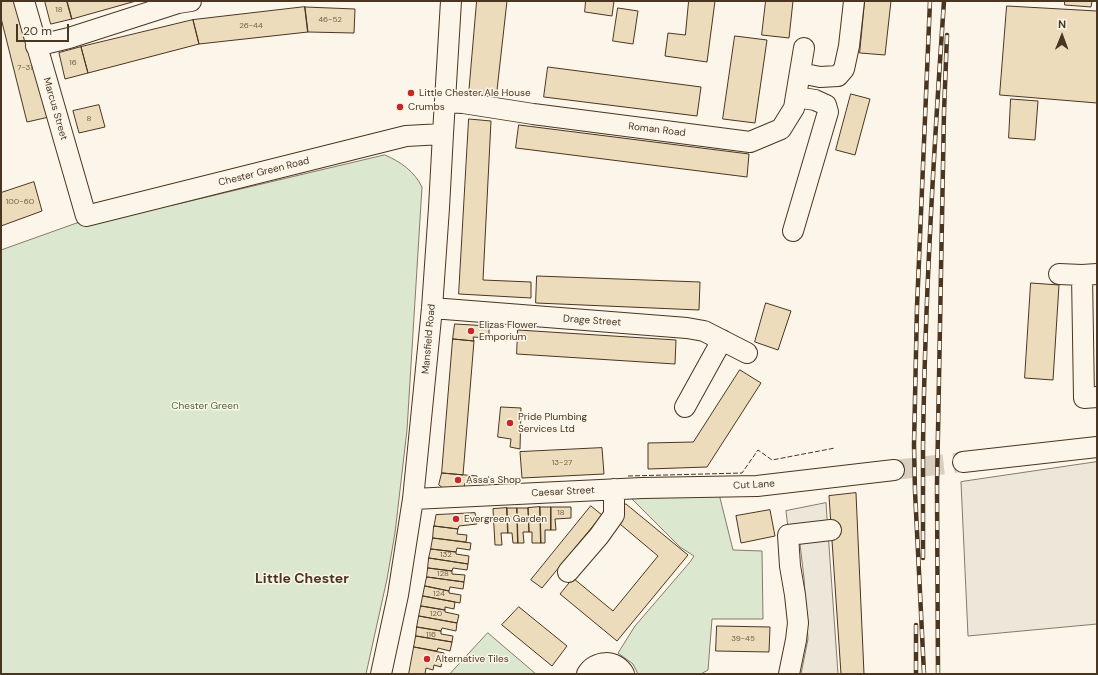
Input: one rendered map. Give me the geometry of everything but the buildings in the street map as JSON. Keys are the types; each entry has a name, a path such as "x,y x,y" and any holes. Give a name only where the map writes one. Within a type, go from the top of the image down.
{"street":[{"name":"Marcus Street","path":"24,1 86,216"},
{"name":"Mansfield Road","path":"381,674 398,595 413,499 432,308 451,1"},
{"path":"800,74 820,77 838,76 844,69 849,46 854,1"},
{"path":"36,46 56,42 182,2"},
{"name":"Roman Road","path":"445,102 462,103 533,114 750,142 781,129 794,108 804,48"},
{"path":"793,231 828,112 826,105 814,100 796,97"},
{"name":"Chester Green Road","path":"86,216 406,136 443,134"},
{"path":"1059,274 1090,275 1084,398 1097,397"},
{"name":"Drage Street","path":"432,308 687,328 704,331 747,354"},
{"path":"685,407 722,340"},
{"path":"963,462 1097,447"},
{"name":"Cut Lane","path":"614,489 757,486 894,470"},
{"path":"568,572 614,515 614,489"},
{"name":"Caesar Street","path":"413,499 614,489"},
{"path":"789,674 798,623 790,566 788,535 830,530"},
{"path":"586,674 594,665 605,663 618,667 624,674"}],"green space":[{"name":"Chester Green","path":"385,155 411,172 422,187 407,430 395,533 387,579 366,674 1,674 1,250 85,220 173,205"},
{"path":"719,494 733,550 762,551 763,619 712,619 708,670 701,674 638,674 633,664 618,653 635,626 694,556 680,547 630,497"},
{"path":"488,633 536,674 450,674"}],"shaded area":[{"path":"1097,462 1097,624 968,636 961,482"},
{"path":"826,503 838,674 801,674 808,639 804,578 800,544 790,544 786,511"}],"tunnel":[{"path":"894,470 963,462"}],"railway":[{"path":"924,674 914,445 917,307 930,1"},
{"path":"923,558 923,446 928,279 933,168 944,1"},
{"path":"938,674 937,485 944,112 947,35"},
{"path":"916,625 916,674"}],"fence":[{"path":"628,476 742,473 758,450 772,460 835,448"}],"place":[{"name":"Little Chester Ale House","path":"411,93"},
{"name":"Crumbs","path":"400,107"},
{"name":"Elizas Flower Emporium","path":"471,331"},
{"name":"Pride Plumbing Services Ltd","path":"510,423"},
{"name":"Assa's Shop","path":"458,480"},
{"name":"Evergreen Garden","path":"456,519"},
{"name":"Alternative Tiles","path":"427,659"}],"district":[{"name":"Little Chester","path":"302,579"}]}
